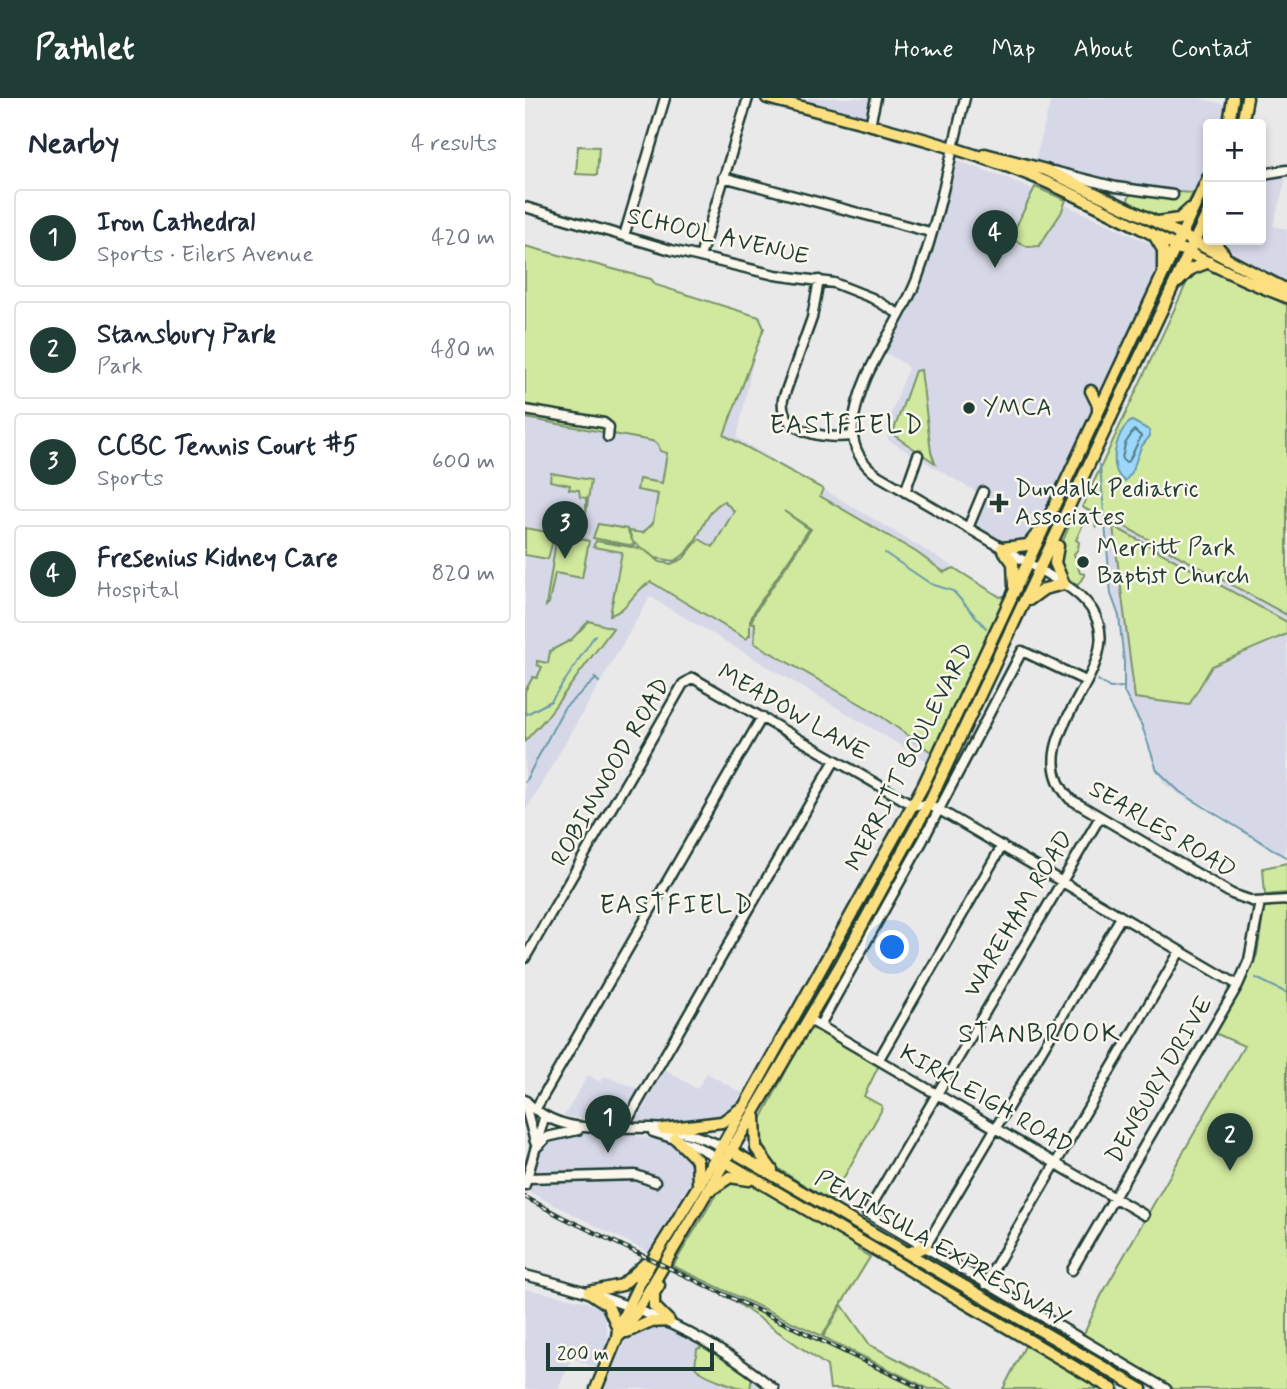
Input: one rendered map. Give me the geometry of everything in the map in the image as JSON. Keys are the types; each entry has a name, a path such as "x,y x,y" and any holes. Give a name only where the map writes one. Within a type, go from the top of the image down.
{"main road":[{"path":"767,98 799,102 870,125 952,146 1035,177 1153,226 1180,240 1189,251 1209,262 1287,297"},
{"path":"1230,119 1233,98"},
{"path":"1243,119 1246,99"},
{"path":"1246,99 1248,119"},
{"path":"969,152 1009,159 1046,170 1122,206 1153,226 1163,250 1163,277"},
{"path":"1153,226 1183,217 1203,187"},
{"name":"MERRITT BOULEVARD","path":"596,1389 628,1305 658,1249 716,1157 913,805 1069,480 1203,190"},
{"name":"MERRITT BOULEVARD","path":"618,1333 639,1309 727,1162 928,805 1203,222"},
{"path":"1180,240 1194,241 1287,290"},
{"path":"1215,245 1235,263"},
{"path":"1173,287 1191,269 1209,262"},
{"path":"1091,391 1098,405 1098,414"},
{"path":"1013,596 1015,572 1002,548 1018,548 1032,542 1056,495 1069,480"},
{"path":"1025,603 1044,589 1063,584 1057,572 1055,554 1065,529 1064,519"},
{"path":"663,1129 722,1122 737,1113 747,1101"},
{"path":"757,1110 753,1130 756,1149 779,1179"},
{"path":"675,1138 697,1160 697,1187"},
{"name":"PENINSULA EXPRESSWAY","path":"722,1146 1141,1389"},
{"name":"PENINSULA EXPRESSWAY","path":"716,1157 1112,1389"},
{"path":"706,1194 734,1177 769,1187"},
{"path":"827,1206 853,1227 928,1271 930,1282"},
{"path":"639,1309 637,1298 663,1253 672,1227"},
{"path":"669,1321 657,1312 653,1299 678,1244"},
{"path":"908,1252 925,1247"},
{"path":"589,1292 622,1285 658,1249"},
{"path":"589,1292 607,1304 618,1333 640,1324 669,1321"}],"street":[{"path":"624,236 665,98"},
{"path":"700,257 748,98"},
{"path":"870,125 876,98"},
{"path":"820,280 812,318 783,399 783,411 789,422 805,431 828,436 852,436 855,413 876,357 915,284 965,98"},
{"path":"1046,170 1081,176 1128,190 1173,195"},
{"path":"1266,173 1287,170"},
{"path":"723,177 930,232"},
{"path":"1122,206 1128,190"},
{"name":"SCHOOL AVENUE","path":"525,206 700,257 775,275 820,280 863,293 899,314"},
{"path":"525,410 607,424 608,436"},
{"name":"SEARLES ROAD","path":"852,436 865,464 905,492 1041,570 1090,603 1100,624 1100,648 1056,747 1054,765 1064,792 1079,806 1221,889 1260,902"},
{"path":"905,492 918,455"},
{"path":"968,528 982,492"},
{"name":"MERRITT BOULEVARD","path":"820,1025 939,810 1022,651 1086,681"},
{"name":"MEADOW LANE","path":"689,679 699,681 913,805"},
{"name":"ROBINWOOD ROAD","path":"525,958 683,684 689,679"},
{"path":"535,1110 762,718"},
{"path":"623,1128 835,760"},
{"path":"913,805 928,805 939,810 1238,985"},
{"name":"WAREHAM ROAD","path":"925,1247 867,1213 1100,817"},
{"path":"879,1059 1002,846"},
{"path":"1260,902 1287,900"},
{"name":"DENBURY DRIVE","path":"1072,1270 1238,985 1249,960 1260,902"},
{"path":"1121,917 925,1247 1166,1389"},
{"path":"985,1284 1180,951"},
{"name":"KIRKLEIGH ROAD","path":"808,1019 1144,1215"},
{"path":"525,1102 544,1118 585,1129"},
{"path":"525,1102 535,1145"},
{"path":"544,1118 526,1182 636,1175 655,1182"},
{"path":"640,1128 675,1138 716,1157"},
{"path":"533,1156 540,1142 547,1138 585,1129 663,1129 722,1146"},
{"path":"525,1275 589,1292 669,1321 717,1346 774,1389"}],"shaded area":[{"path":"808,98 871,98 867,118 809,103"},
{"path":"1051,98 1198,98 1228,105 1224,119 1203,119 1203,172 1193,193 1131,187 1035,162"},
{"path":"957,161 1005,177 1149,243 1156,248 1159,263 1127,339 1033,537 1004,544 968,521 978,493 888,440 886,427 908,369 905,364 884,352 925,274"},
{"path":"1287,175 1273,226 1287,229 1287,285 1227,252 1220,245 1266,245 1266,177"},
{"path":"525,258 763,316 737,438 1003,596 927,761 650,597 525,812"},
{"path":"1106,516 1287,615 1287,842 1283,857 1206,805 1191,802 1164,784 1144,732 1124,693 1125,664 1120,622 1111,590"},
{"path":"665,1069 697,1089 707,1073 742,1093 728,1115 718,1120 634,1124"},
{"path":"588,1075 600,1082 604,1076 639,1089 621,1120 564,1116"},
{"path":"625,1133 672,1143 687,1150 696,1168 691,1181 648,1252 527,1191 542,1144 560,1135"},
{"path":"525,1289 584,1301 603,1310 608,1338 599,1369 572,1358 558,1389 525,1389"},
{"path":"655,1323 689,1337 762,1389 603,1389 629,1333"}],"green space":[{"path":"578,146 599,147 597,175 576,174"},
{"path":"1035,187 1066,200 1061,213 1039,246 1028,247 1014,240 1012,235"},
{"path":"1177,192 1193,193 1183,213 1167,219 1130,205 1128,199 1131,193 1166,198"},
{"path":"525,246 651,279 656,285 759,317 764,328 724,435 823,489 820,496 916,552 944,572 954,568 1000,597 1007,595 934,754 878,714 754,643 755,623 751,622 756,611 811,529 784,511 809,529 755,610 750,621 750,635 746,639 651,582 622,609 610,615 622,552 593,547 596,541 643,549 660,562 671,564 683,559 699,539 713,547 734,511 724,501 710,513 696,540 683,555 674,561 656,558 633,542 629,531 643,533 653,523 658,494 637,490 639,479 662,483 667,453 660,451 658,444 652,441 525,418"},
{"path":"1211,269 1287,305 1287,615 1098,512 1096,528 1093,513 1082,507 1187,282 1199,270"},
{"path":"921,370 931,452 935,463 895,436 894,430 915,371"},
{"path":"551,473 591,480 586,514 586,498 580,497 579,490 569,489 570,485 550,481"},
{"path":"1078,514 1084,522 1076,540 1079,542 1078,549 1074,554 1080,573 1085,574 1078,585 1062,575 1058,552 1074,515"},
{"path":"598,524 627,529 634,546 593,538"},
{"path":"1113,526 1287,622 1287,634 1212,666 1189,705 1135,698"},
{"path":"525,528 559,534 553,540 548,559 525,555"},
{"path":"566,535 589,541 582,578 555,573 549,603 546,606 556,541"},
{"path":"589,621 613,628 546,718 525,741 525,691 533,677 537,678 542,667 537,665 537,661 548,663 550,651 571,640"},
{"path":"1287,863 1287,893 1265,895 1263,868"},
{"path":"1287,904 1287,1389 1174,1389 1083,1336 1101,1296 1244,1046 1215,1033 1257,955 1264,907"},
{"path":"813,1028 879,1065 864,1096 882,1106 881,1111 830,1202 765,1160 755,1131 804,1036"},
{"path":"748,1181 859,1245 858,1250 870,1257 822,1336 673,1266 720,1188 726,1182"},
{"path":"733,1300 919,1389 830,1389 827,1366"},
{"path":"842,1305 870,1345 955,1389 929,1389 823,1337"},
{"path":"1026,1344 1103,1389 1003,1389"},
{"path":"705,1346 749,1374 752,1378 750,1389 721,1381 695,1367 697,1349"}],"water":[{"path":"1132,421 1149,430 1150,436 1141,447 1132,472 1125,481 1116,469 1115,450 1121,432"}],"waterway":[{"path":"1100,465 1111,594 1119,616 1124,662 1124,692 1142,726 1157,770 1180,792 1287,858"},
{"path":"885,553 931,584 953,591 986,628"},
{"path":"577,662 595,635"},
{"path":"525,715 551,701 577,663"},
{"path":"594,677 599,682"},
{"path":"525,782 564,708 596,679"},
{"path":"1098,680 1110,688 1122,687"},
{"path":"1256,978 1287,993"}],"railway":[{"path":"525,1197 923,1389"}],"place":[{"name":"Fresenius Kidney Care","path":"995,268"},
{"name":"YMCA","path":"969,408"},
{"name":"Dundalk Pediatric Associates","path":"999,503"},
{"name":"CCBC Tennis Court #5","path":"565,559"},
{"name":"Merritt Park Baptist Church","path":"1083,562"},
{"name":"Iron Cathedral","path":"608,1153"},
{"name":"Stansbury Park","path":"1230,1171"}],"district":[{"name":"EASTFIELD","path":"847,426"},
{"name":"EASTFIELD","path":"677,906"},
{"name":"STANBROOK","path":"1040,1035"}]}
